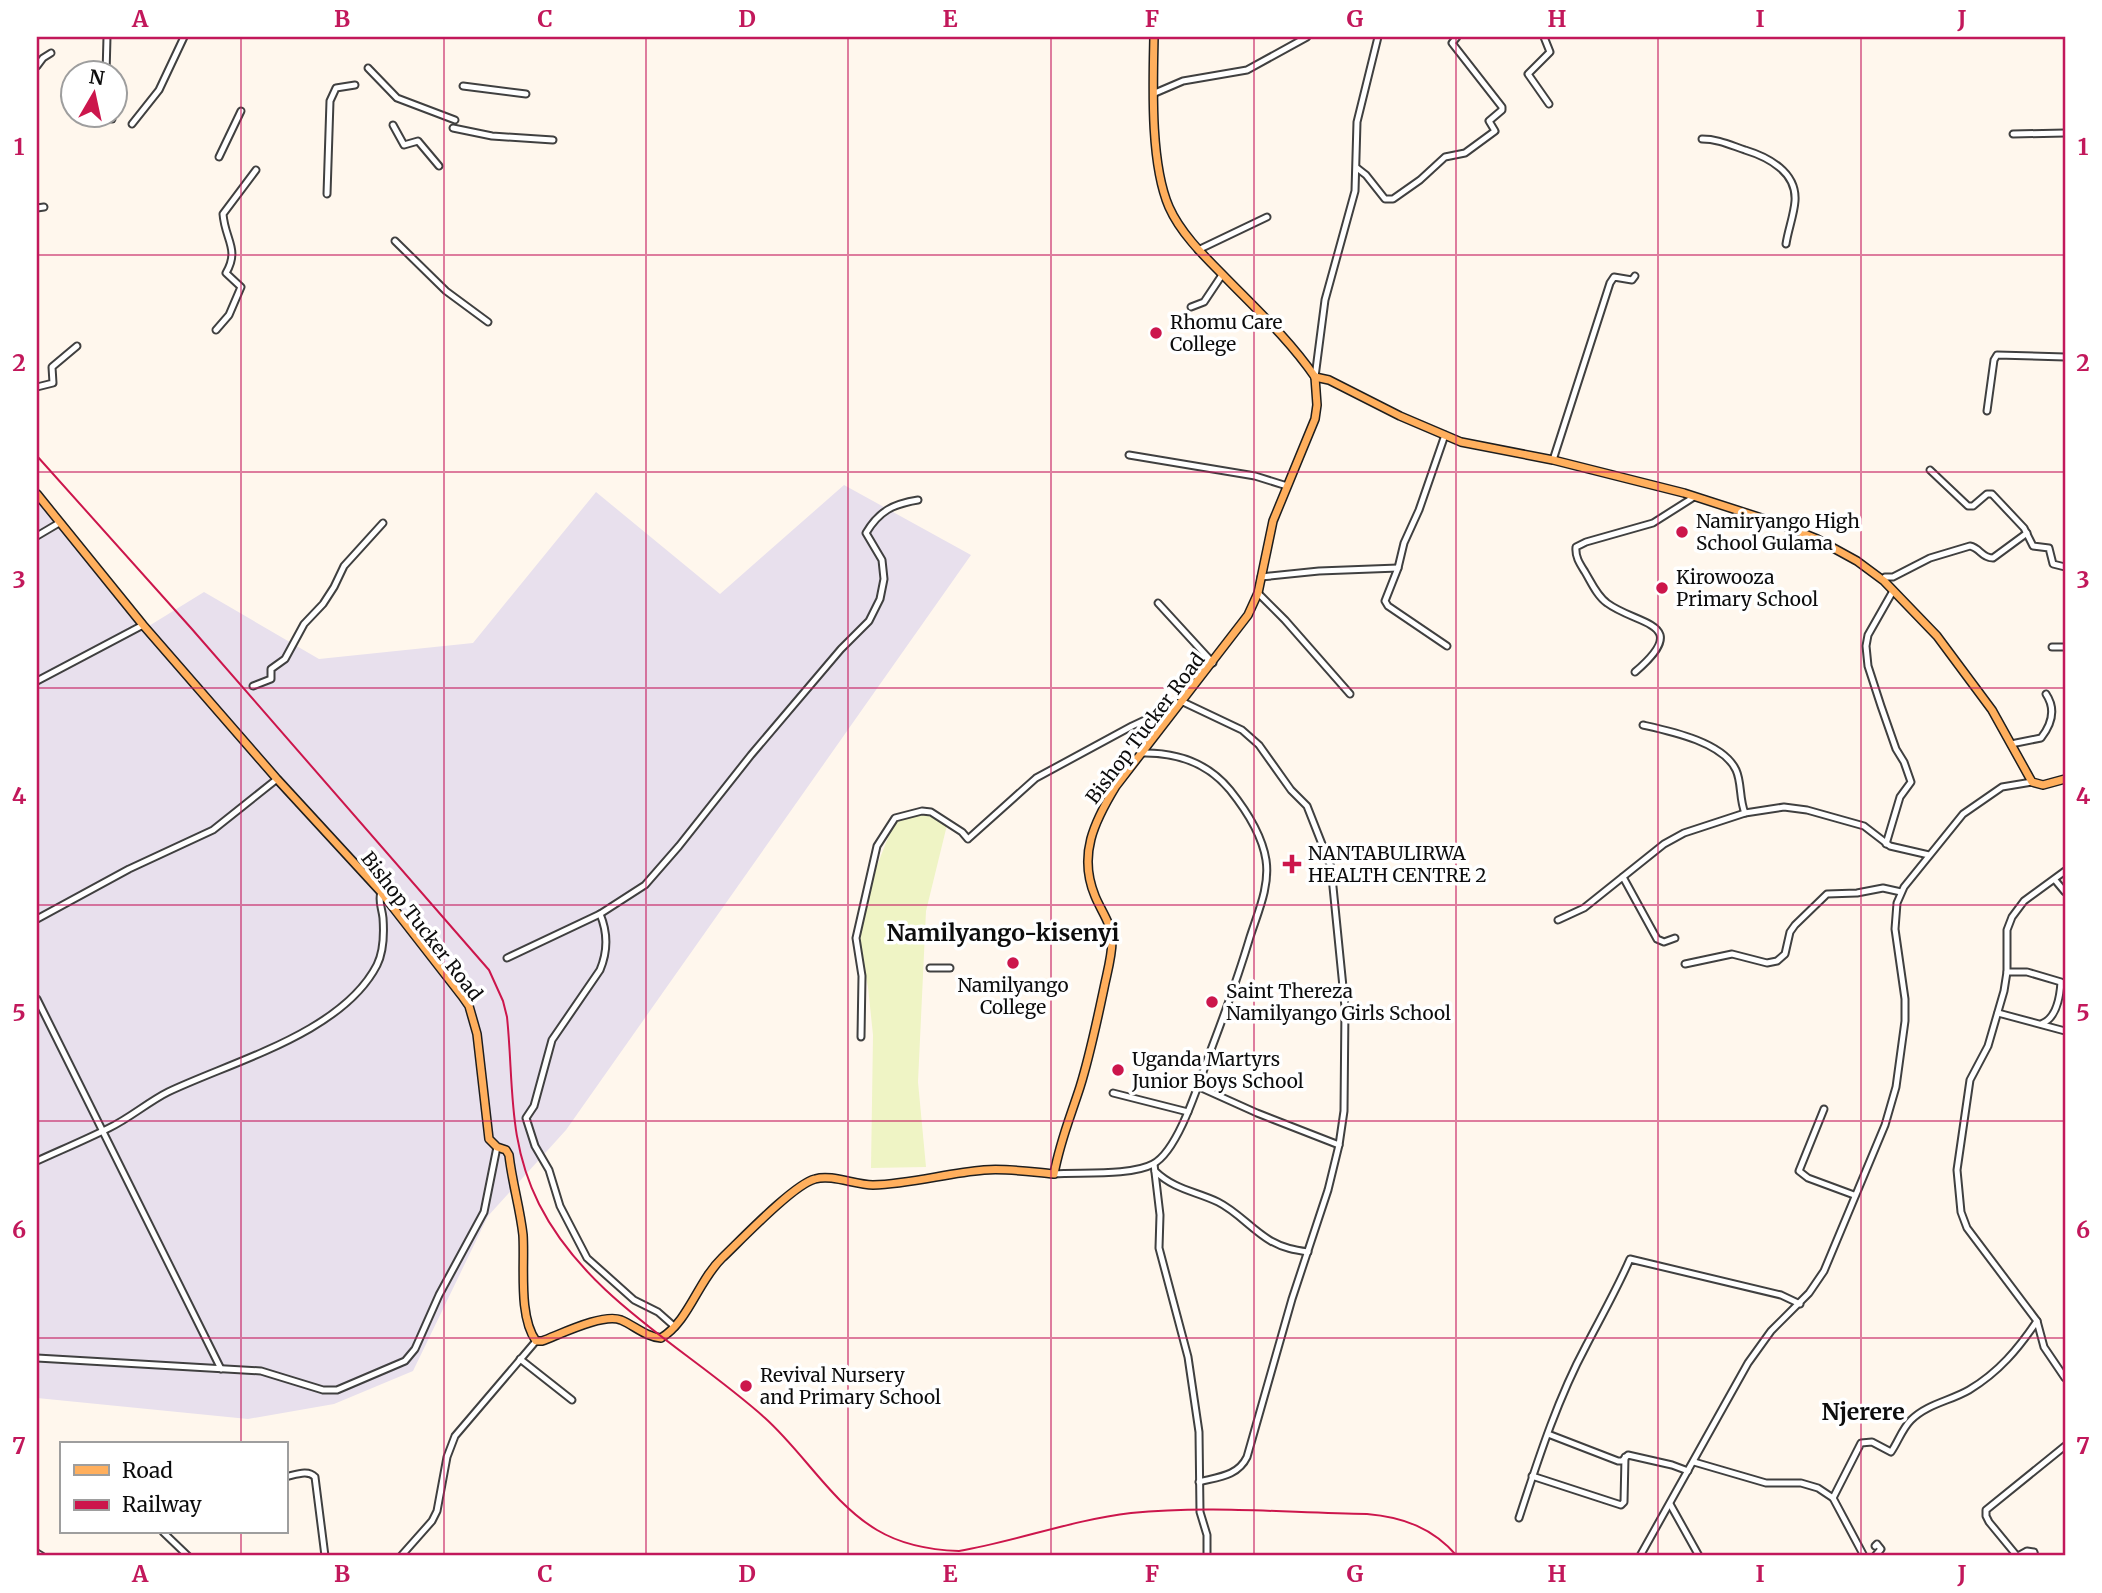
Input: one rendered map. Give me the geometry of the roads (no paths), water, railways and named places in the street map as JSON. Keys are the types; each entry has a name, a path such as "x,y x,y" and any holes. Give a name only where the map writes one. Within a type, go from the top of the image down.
{"main road":[{"path":"1154,37 1156,153 1161,183 1170,208 1198,250 1305,362 1315,377 1329,380 1400,416 1476,446 1553,460 1694,497 1767,519 1816,539 1857,561 1884,581 1937,636 1992,710 2032,782 2043,785 2065,779"},
{"name":"Bishop Tucker Road","path":"1054,1174 1065,1128 1080,1089 1092,1042 1111,946 1111,930 1089,880 1086,864 1099,814 1116,786 1248,615 1258,593 1269,536 1315,419 1315,377"},
{"name":"Bishop Tucker Road","path":"37,494 143,625 277,779 381,892 469,1006 480,1052 489,1139 509,1155 522,1233 527,1318 536,1341"},
{"path":"536,1341 609,1318 623,1321 656,1338 663,1337 675,1327 703,1280 719,1261 799,1186 815,1178 872,1185 985,1170 1054,1174"}],"street":[{"path":"106,60 107,37"},
{"path":"132,124 159,90 184,37"},
{"path":"1155,93 1188,80 1247,70 1307,37"},
{"path":"1315,377 1325,300 1352,204 1357,168 1357,122 1378,37"},
{"path":"1357,168 1385,199 1393,199 1420,180 1445,157 1465,153 1495,131 1489,121 1502,107 1452,43 1457,37"},
{"path":"1544,37 1550,52 1528,74 1549,104"},
{"path":"37,66 51,53"},
{"path":"368,68 397,97 455,120"},
{"path":"327,194 330,101 336,88 355,85"},
{"path":"463,86 526,94"},
{"path":"219,157 241,111"},
{"path":"393,125 404,145 418,141 439,166"},
{"path":"453,128 492,136 553,140"},
{"path":"2013,134 2065,133"},
{"path":"1702,139 1717,140 1759,154 1782,170 1792,186 1795,200 1786,244"},
{"path":"216,330 229,315 241,287 226,273 234,253 224,229 223,214 257,170"},
{"path":"37,208 44,207"},
{"path":"1198,250 1267,218"},
{"path":"395,241 446,291 488,322"},
{"path":"1191,307 1204,302 1222,275"},
{"path":"1553,460 1610,282 1615,276 1633,280 1635,276"},
{"path":"37,387 53,383 52,367 77,346"},
{"path":"1987,411 1997,355 2065,357"},
{"path":"1445,435 1419,510 1404,543 1385,604 1447,646"},
{"path":"1129,455 1255,476 1287,486"},
{"path":"1930,470 1968,506 1973,506 1987,494 1993,494 2027,533 2033,545 2049,548 2053,564 2065,567"},
{"path":"1635,672 1656,651 1659,637 1657,631 1644,620 1612,607 1603,600 1578,562 1576,547 1653,523 1694,497"},
{"path":"507,958 600,914 645,885 760,744 841,649 869,621 880,599 884,579 883,560 866,533 873,521 895,504 918,500"},
{"path":"37,536 59,523"},
{"path":"253,686 271,679 271,669 285,659 304,624 323,604 334,587 344,566 383,523"},
{"path":"1885,577 1893,577 1920,562 1966,547 1974,546 1984,556 1993,558 2027,533"},
{"path":"1261,577 1319,571 1398,568"},
{"path":"1886,844 1900,797 1911,782 1904,762 1896,750 1868,666 1866,646 1868,635 1893,591"},
{"path":"1258,593 1350,694"},
{"path":"1158,603 1213,663"},
{"path":"37,681 143,625"},
{"path":"2052,647 2065,647"},
{"path":"2011,744 2044,735 2051,720 2052,709 2046,694"},
{"path":"861,1037 862,976 856,938 877,846 893,820 900,816 931,812 962,832 968,839 1036,778 1132,726 1183,702 1242,730 1259,745 1291,790 1307,806 1331,867 1345,1007 1345,1111 1328,1190 1244,1462 1231,1474 1199,1482"},
{"path":"1643,725 1681,733 1698,740 1733,764 1738,772 1740,803 1745,813"},
{"path":"1141,753 1191,759 1204,765 1224,783 1245,809 1264,851 1266,880 1261,905 1234,989 1188,1112 1174,1140 1155,1167 1160,1214 1159,1248 1188,1357 1199,1432 1200,1512 1207,1535 1207,1556"},
{"path":"37,919 130,869 213,830 277,779"},
{"path":"1640,1556 1748,1363 1771,1331 1800,1304 1824,1271 1885,1125 1896,1087 1906,1009 1895,929 1897,903 1901,892 1963,814 2003,788 2032,782"},
{"path":"1558,920 1584,908 1654,851 1684,833 1745,813 1784,807 1807,810 1864,825 1886,844 1929,855"},
{"path":"2065,871 2024,901 2012,917 2006,937 2007,972 1988,1046 1970,1080 1957,1170 1961,1212 1967,1228 2037,1321 2044,1347 2065,1378"},
{"path":"1623,877 1657,939 1664,942 1675,937"},
{"path":"2055,880 2065,892"},
{"path":"1685,964 1732,954 1772,963 1782,959 1790,932 1795,925 1827,894 1857,893 1883,888 1901,892"},
{"path":"37,1161 101,1131 167,1093 263,1053 335,1013 352,1000 377,964 381,951 381,892"},
{"path":"600,914 605,926 605,958 600,970 552,1040 534,1106 526,1118 535,1146 549,1170 560,1206 587,1258 634,1300 658,1312 675,1327"},
{"path":"930,968 950,968"},
{"path":"2007,972 2027,972 2061,982 2052,1016 2048,1022 2041,1024"},
{"path":"37,999 221,1369"},
{"path":"1998,1013 2065,1031"},
{"path":"1198,1086 1256,1113 1339,1144"},
{"path":"1113,1093 1188,1112"},
{"path":"1824,1109 1799,1171 1801,1175 1854,1195"},
{"path":"37,1358 261,1371 308,1387 337,1390 405,1361 415,1349 439,1295 484,1212 497,1147"},
{"path":"1155,1167 1168,1183 1218,1202 1242,1217 1271,1241 1288,1249 1308,1252"},
{"path":"1054,1174 1118,1172 1155,1167"},
{"path":"1520,1518 1548,1434 1585,1347 1609,1305 1630,1259 1769,1292 1800,1304"},
{"path":"1833,1498 1861,1443 1872,1442 1891,1452 1911,1420 1994,1373 2022,1344 2037,1321"},
{"path":"401,1556 432,1521 437,1511 447,1457 455,1436 536,1341"},
{"path":"520,1359 572,1400"},
{"path":"1548,1434 1616,1461 1621,1462 1628,1455 1688,1471"},
{"path":"2035,1556 2034,1552 2027,1550 2017,1556 1989,1522 1986,1510 2065,1446"},
{"path":"1532,1476 1621,1506 1624,1502 1625,1457"},
{"path":"1694,1462 1766,1483 1801,1483 1814,1486 1833,1498 1838,1512 1864,1556"},
{"path":"287,1477 306,1473 315,1478 326,1556"},
{"path":"1670,1504 1699,1556"},
{"path":"165,1534 188,1556"},
{"path":"1875,1546 1877,1544 1881,1549 1875,1556"},
{"path":"37,1553 42,1556"}],"railway":[{"path":"37,456 489,970 507,1017 514,1112 521,1157 539,1204 559,1238 611,1295 765,1418 832,1492 861,1519 877,1530 906,1543 959,1551 1087,1520 1131,1513 1219,1510 1367,1514 1405,1521 1427,1531 1457,1556"}],"place":[{"name":"Rhomu Care College","path":"1156,333"},
{"name":"Namiryango High School Gulama","path":"1682,532"},
{"name":"Kirowooza Primary School","path":"1662,588"},
{"name":"NANTABULIRWA HEALTH CENTRE 2","path":"1292,864"},
{"name":"Namilyango College","path":"1013,963"},
{"name":"Saint Thereza Namilyango Girls School","path":"1212,1002"},
{"name":"Uganda Martyrs Junior Boys School","path":"1118,1070"},
{"name":"Revival Nursery and Primary School","path":"746,1386"}],"district":[{"name":"Namilyango-kisenyi","path":"1003,933"},
{"name":"Njerere","path":"1863,1412"}]}
